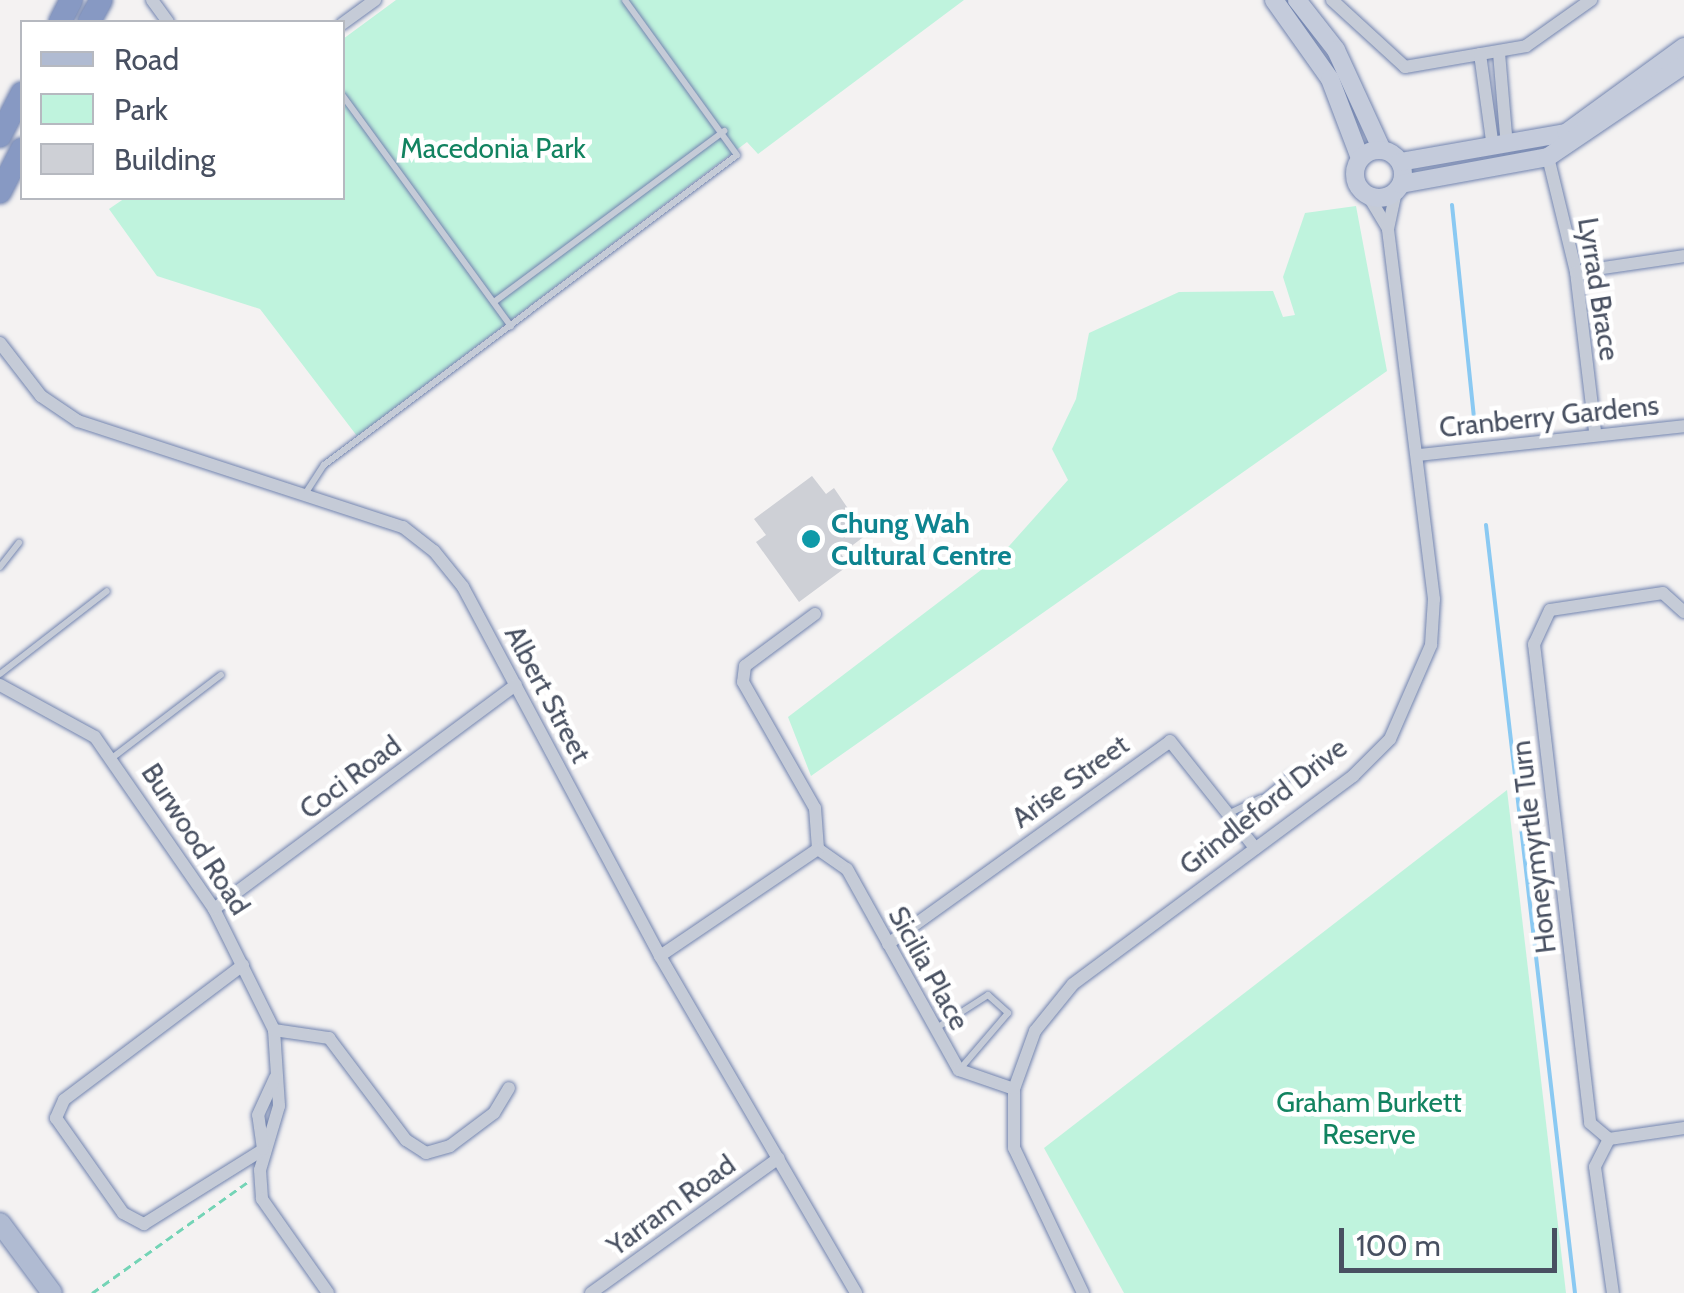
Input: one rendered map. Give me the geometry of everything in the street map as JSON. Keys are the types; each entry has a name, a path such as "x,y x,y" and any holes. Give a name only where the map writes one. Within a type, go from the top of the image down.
{"highway":[{"path":"0,136 20,97"},
{"path":"0,192 20,154"}],"main road":[{"path":"0,1223 52,1293"}],"street":[{"path":"345,22 375,0"},
{"name":"Grindleford Drive","path":"1274,0 1330,79 1360,158 1355,180 1388,229"},
{"path":"1297,0 1336,50 1382,150 1400,162 1500,147 1566,132 1684,48"},
{"path":"1332,0 1368,42 1405,66 1526,46 1591,0"},
{"path":"1498,53 1500,147"},
{"path":"1480,54 1500,147"},
{"path":"1370,197 1548,156 1684,65"},
{"path":"1360,158 1382,150"},
{"name":"Lyrrad Brace","path":"1548,156 1576,272 1595,432"},
{"name":"Grindleford Drive","path":"1082,1293 1022,1178 1010,1118 1014,1089 1035,1031 1073,984 1352,776 1390,738 1417,691 1434,599 1388,229 1400,162"},
{"path":"1576,272 1684,256"},
{"name":"Albert Street","path":"0,344 41,396 78,422 403,526 434,550 516,685 660,956 856,1293"},
{"name":"Cranberry Gardens","path":"1419,456 1595,432 1684,426"},
{"name":"Honeymyrtle Turn","path":"1609,1139 1590,1123 1534,644 1550,610 1664,593 1684,612"},
{"path":"660,956 818,848 815,808 743,682 745,666 815,614"},
{"name":"Burwood Road","path":"0,685 95,737 214,909 274,1030 276,1076 258,1115 264,1149 260,1176 273,1220 328,1293"},
{"name":"Coci Road","path":"214,909 516,685"},
{"name":"Arise Street","path":"888,944 1170,740 1256,848"},
{"name":"Sicilia Place","path":"818,848 847,869 959,1070 1014,1089"},
{"path":"243,965 64,1100 56,1118 123,1213 144,1224 264,1149"},
{"path":"274,1030 329,1038 406,1140 426,1152 450,1146 494,1113 509,1088"},
{"path":"1613,1293 1595,1168 1609,1139 1684,1128"},
{"name":"Yarram Road","path":"591,1293 779,1158"}],"lane":[{"path":"305,495 324,465 734,160 724,131 625,0"},
{"path":"345,99 511,326"},
{"path":"494,302 724,131"},
{"path":"0,566 19,543"},
{"path":"0,674 107,591"},
{"path":"112,758 221,674"},
{"path":"1233,818 1292,774"},
{"path":"934,1030 988,995 1008,1013 959,1070"}],"path":[{"path":"92,1293 260,1176"}],"green space":[{"name":"Macedonia Park","path":"396,0 964,0 758,154 747,142 357,436 260,309 157,276 109,209 122,200 345,200 345,38"},
{"path":"1356,206 1387,371 811,776 788,717 1002,554 1068,480 1052,449 1076,399 1089,333 1179,292 1273,291 1283,317 1295,315 1283,277 1305,213"},
{"name":"Graham Burkett Reserve","path":"1507,790 1566,1293 1124,1293 1044,1148"}],"building":[{"name":"Chung Wah Cultural Centre","path":"812,476 826,494 834,488 866,535 841,554 849,565 799,602 756,542 766,535 754,519"}],"waterway":[{"path":"1452,205 1475,428"},
{"path":"1486,525 1575,1293"}],"place":[{"name":"Chung Wah Cultural Centre","path":"811,539"}]}
